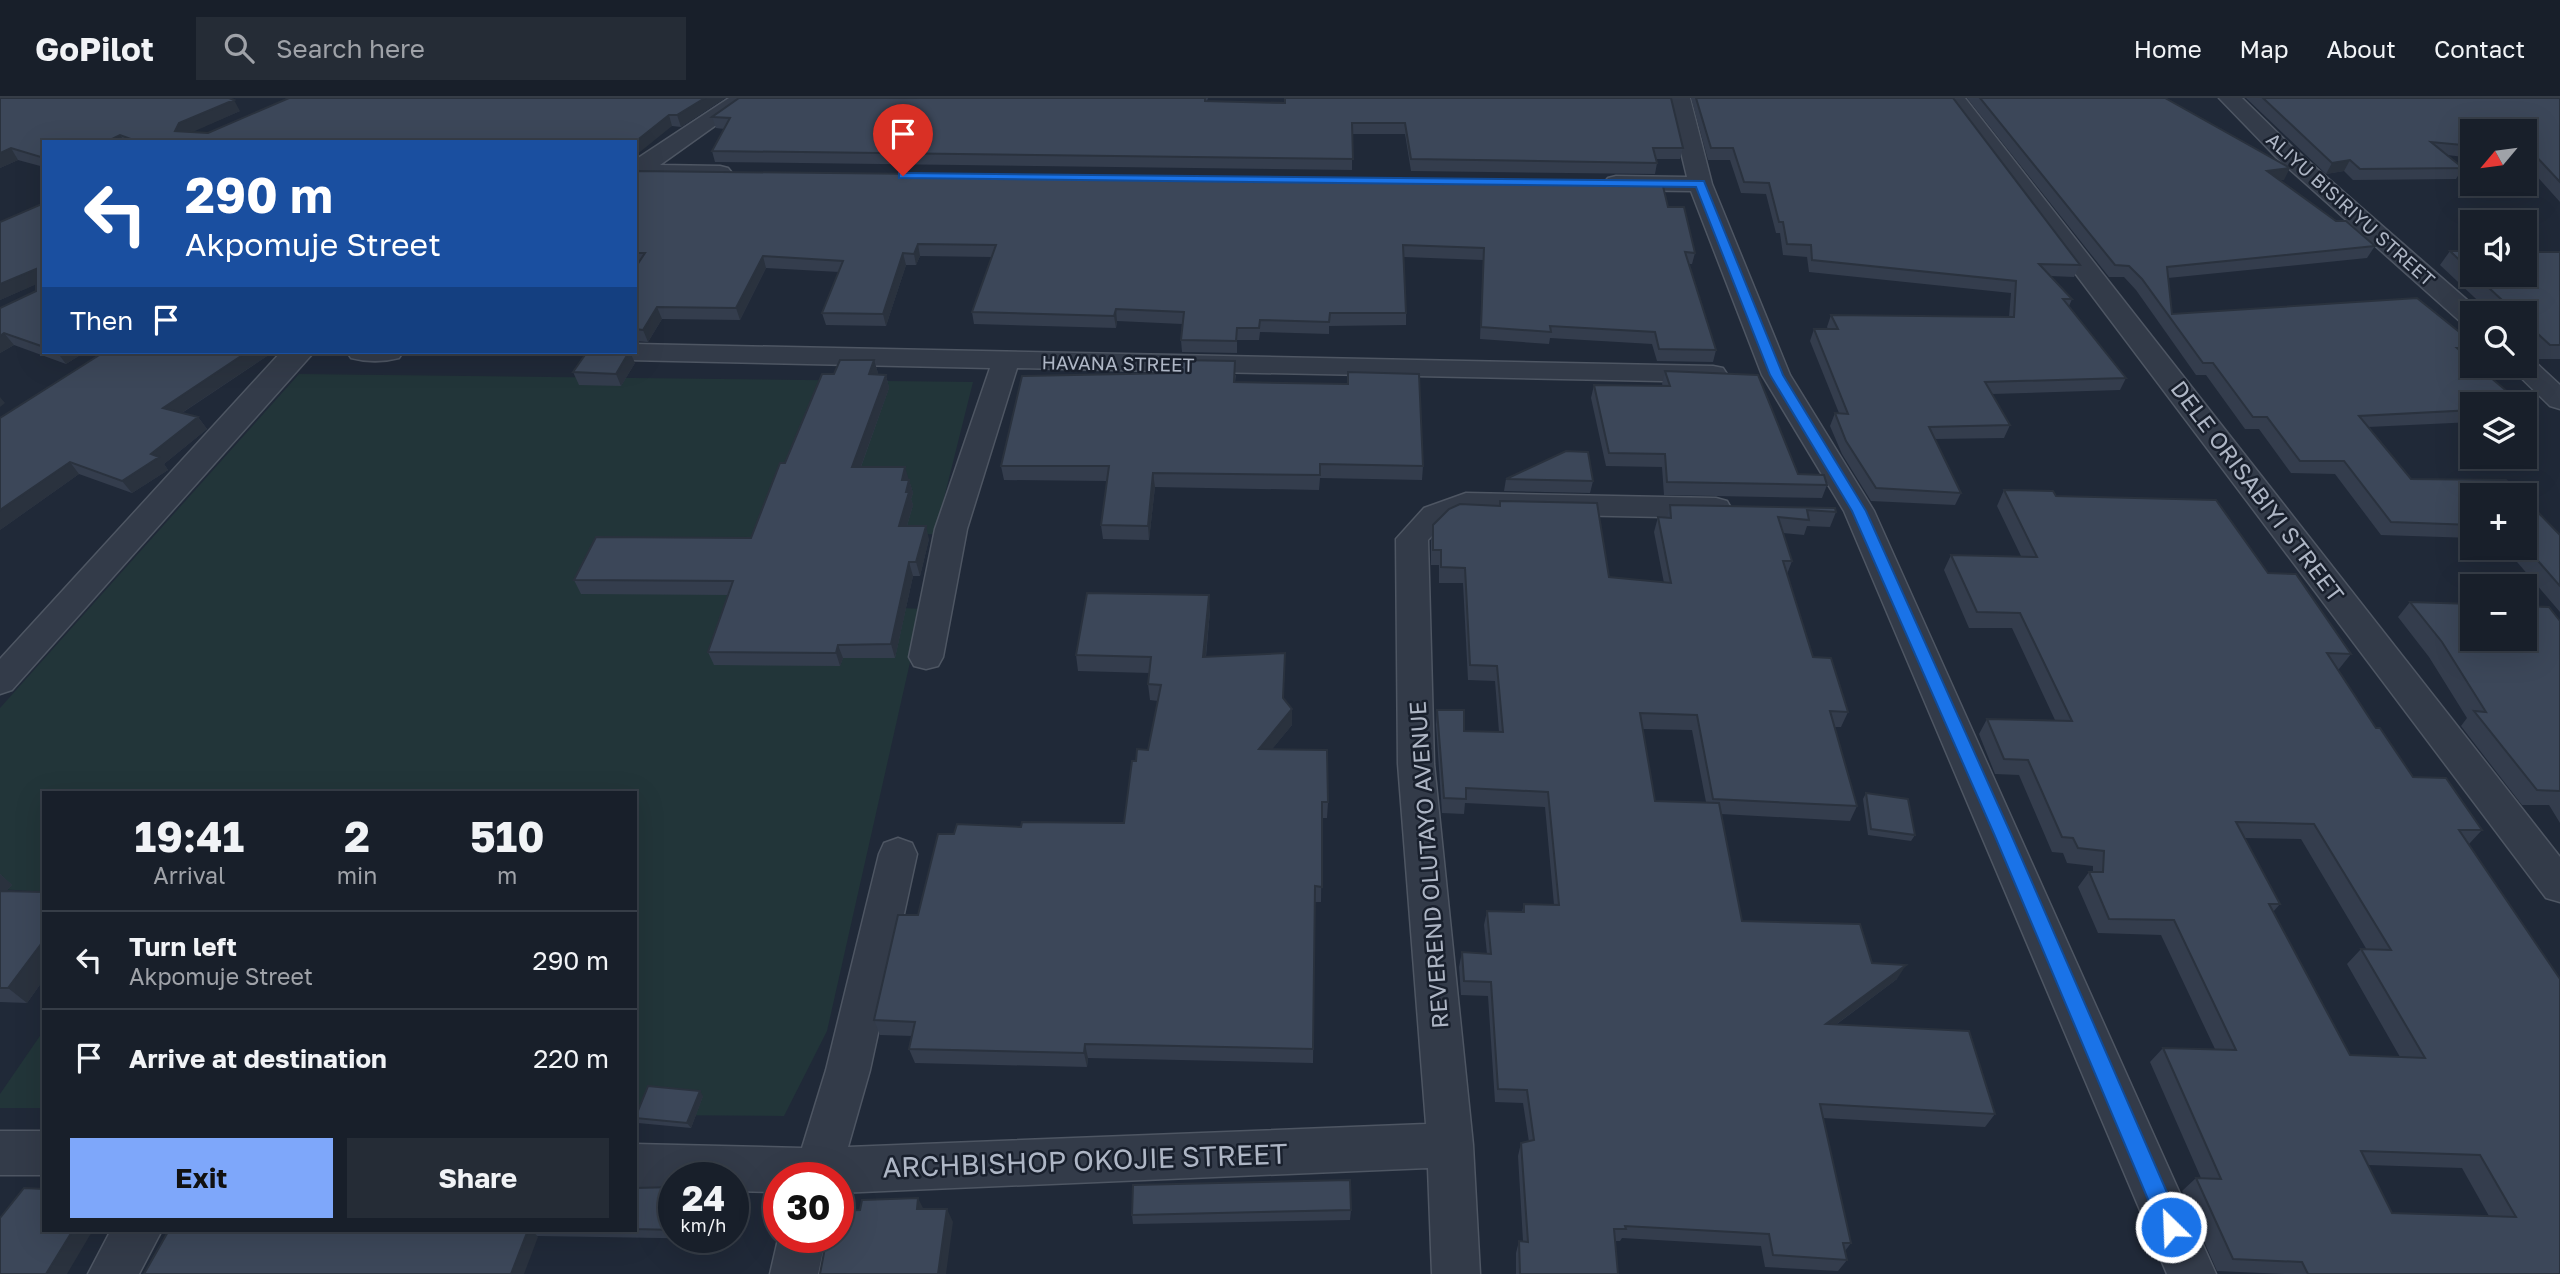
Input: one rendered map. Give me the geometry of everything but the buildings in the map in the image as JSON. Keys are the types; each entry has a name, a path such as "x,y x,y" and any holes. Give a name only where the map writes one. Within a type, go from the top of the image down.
{"street":[{"path":"637,170 743,98"},
{"path":"1679,98 1753,375 1859,511 2192,1274"},
{"name":"DELE ORISABIYI STREET","path":"1954,98 2560,886"},
{"name":"ALIYU BISIRIYU STREET","path":"2230,98 2285,153 2460,308"},
{"path":"637,171 746,173"},
{"path":"1588,183 1700,184"},
{"name":"HAVANA STREET","path":"637,352 1753,375"},
{"path":"0,681 297,354"},
{"path":"926,657 951,529 1006,361"},
{"path":"2536,378 2560,400"},
{"name":"REVEREND OLUTAYO AVENUE","path":"1456,1274 1450,1145 1416,764 1412,539 1427,518 1446,508 1466,503 1750,508"},
{"path":"1818,510 1859,511"},
{"path":"821,1162 848,1070 898,854"},
{"name":"ARCHBISHOP OKOJIE STREET","path":"854,1172 1450,1145"},
{"path":"0,1153 42,1153"},
{"name":"ARCHBISHOP OKOJIE STREET","path":"637,1166 763,1172"},
{"path":"112,1274 137,1232"},
{"path":"794,1274 799,1253"}],"green space":[{"path":"299,374 973,382 935,534 758,541 729,599 922,609 827,1031 784,1116 637,1115 637,791 42,791 42,892 0,889 0,708"},
{"path":"42,1033 42,1108 0,1108 0,1094"}],"route":[{"path":"903,176 1700,184 1776,375 1859,511 2003,834 2171,1227"}]}
